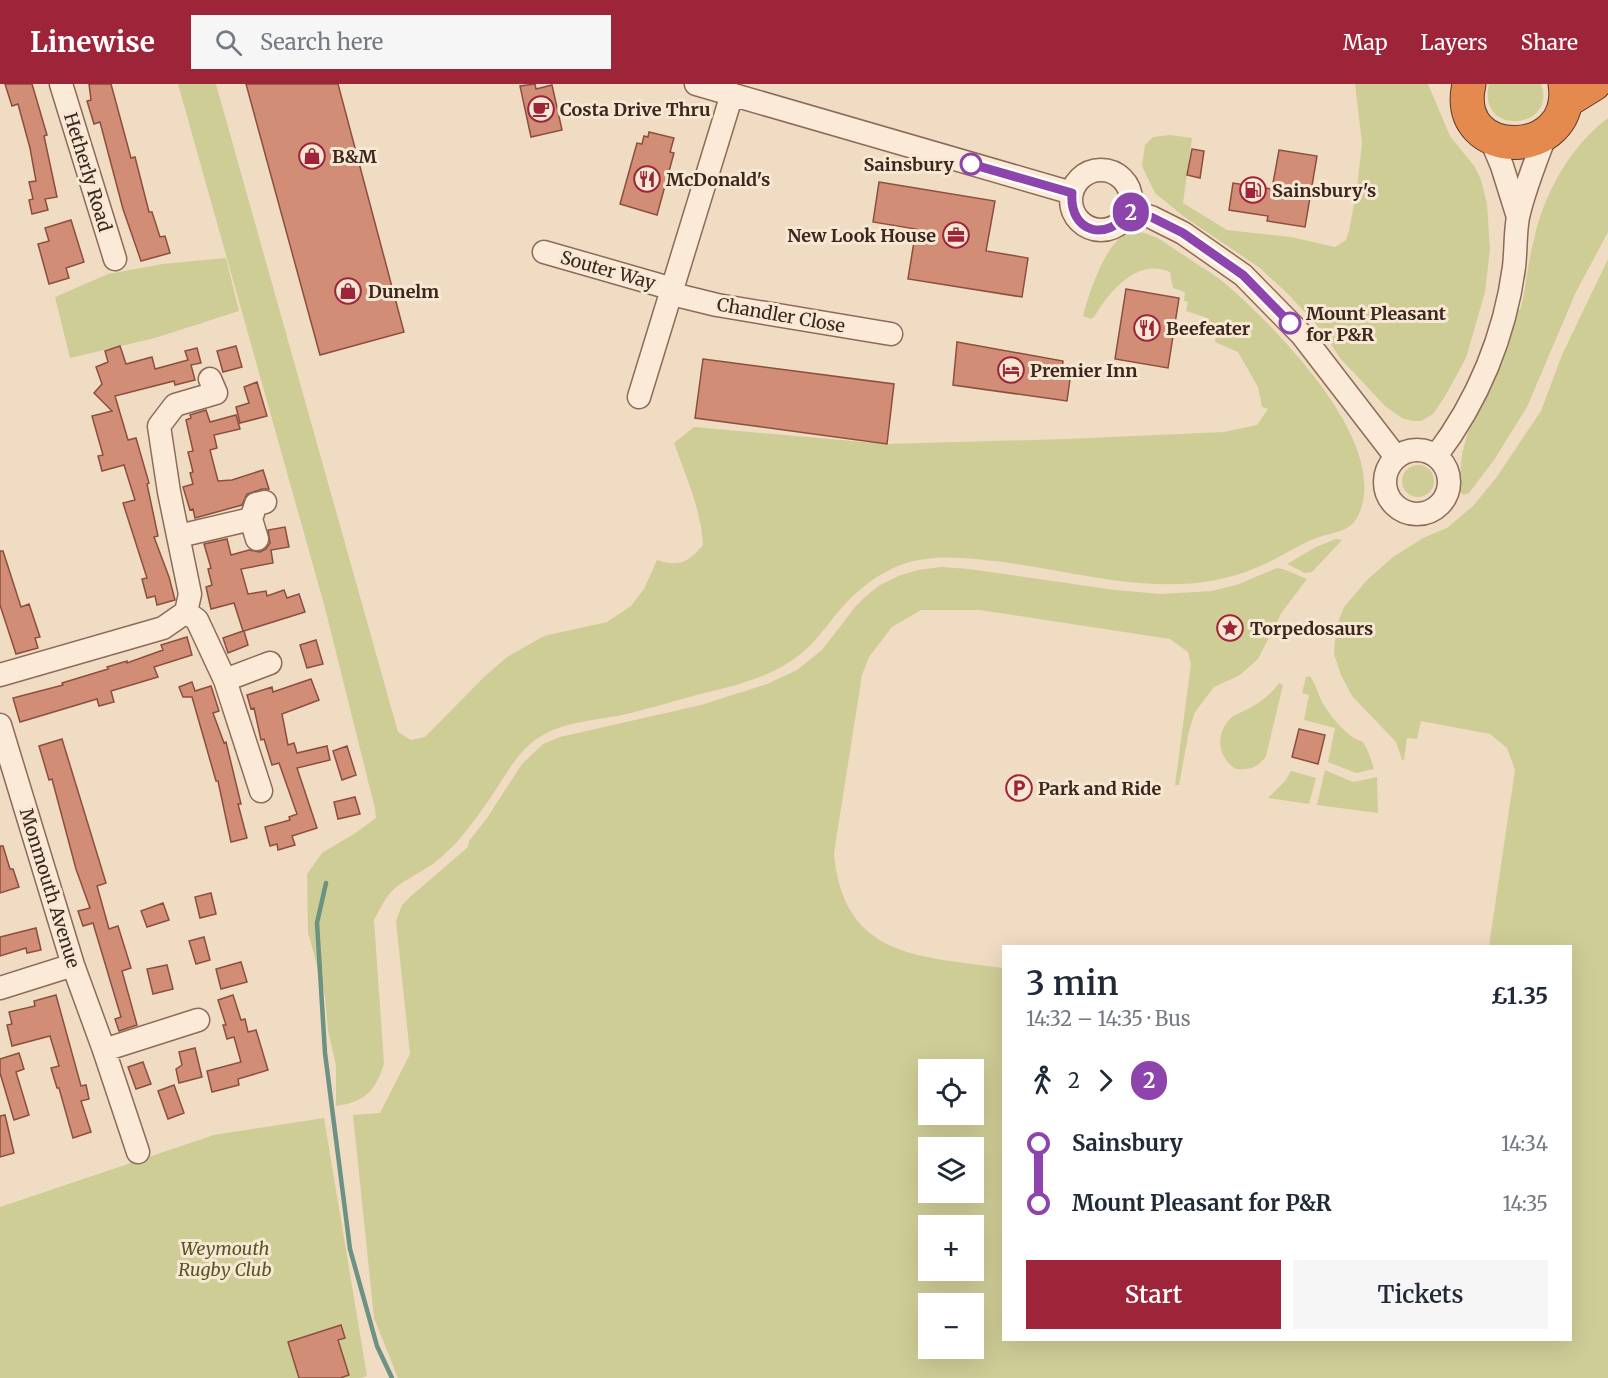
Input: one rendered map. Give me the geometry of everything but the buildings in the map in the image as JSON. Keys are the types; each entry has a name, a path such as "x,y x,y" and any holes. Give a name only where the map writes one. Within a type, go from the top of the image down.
{"highway":[{"path":"1464,90 1471,118 1490,137 1499,142 1521,143 1530,142 1546,134 1561,114 1565,93 1594,84"}],"street":[{"name":"Hetherly Road","path":"61,84 115,259"},
{"path":"696,84 1072,193"},
{"name":"Souter Way","path":"639,397 732,94"},
{"path":"1436,456 1450,438 1469,405 1495,348 1509,293 1518,217 1546,134"},
{"path":"1490,137 1518,217"},
{"path":"1103,170 1112,172 1120,176 1130,191 1129,211 1122,222 1113,228 1094,230 1077,218 1071,204 1072,193 1078,181 1085,175 1103,170"},
{"path":"1129,211 1151,217 1183,233 1243,275 1302,335 1396,457"},
{"name":"Souter Way","path":"544,252 672,291"},
{"name":"Chandler Close","path":"672,291 717,305 891,333"},
{"path":"0,675 163,628 186,612 190,594 169,492 159,426 175,405 216,393 210,379"},
{"path":"1416,450 1427,451 1436,456 1448,473 1449,484 1441,503 1433,510 1423,513 1402,510 1394,504 1385,485 1390,465 1396,457 1416,450"},
{"path":"179,536 258,520"},
{"path":"186,612 197,620 225,680 261,791"},
{"path":"225,680 270,663"},
{"name":"Monmouth Avenue","path":"0,725 5,757 138,1152"},
{"path":"0,988 74,965"},
{"path":"104,1050 198,1020"}],"green space":[{"path":"178,84 216,84 398,732 411,740 425,737 507,657 544,636 607,622 631,606 644,589 657,560 671,563 683,562 698,551 703,545 702,532 692,493 674,443 694,427 887,444 1224,432 1257,425 1268,409 1262,407 1258,387 1238,352 1215,342 1217,329 1205,327 1205,317 1186,311 1188,302 1184,301 1185,292 1173,288 1170,272 1146,269 1135,273 1116,288 1094,317 1091,319 1083,316 1105,257 1120,238 1129,233 1144,233 1160,240 1219,278 1274,330 1300,359 1324,390 1345,423 1359,456 1364,487 1358,516 1347,528 1314,539 1258,567 1224,578 1190,583 1156,584 1121,581 1018,564 970,559 941,558 915,561 894,568 866,585 849,600 805,650 776,670 729,687 631,713 571,724 534,740 520,755 483,809 456,843 434,863 395,888 388,895 374,920 384,1064 377,1081 368,1094 354,1102 336,1106 336,1065 328,1031 325,996 308,932 307,874 322,853 376,818 375,809 325,608"},
{"path":"1355,84 1428,84 1450,136 1475,167 1487,204 1490,249 1485,292 1466,358 1433,414 1421,421 1402,418 1385,406 1340,358 1323,332 1288,294 1260,268 1183,216 1155,193 1142,166 1145,145 1153,137 1170,135 1192,138 1183,203 1227,230 1291,237 1335,247 1346,240 1357,188 1362,143"},
{"path":"1489,84 1541,84 1543,99 1538,111 1529,118 1516,121 1504,119 1494,113 1488,101"},
{"path":"1608,118 1608,232 1576,292 1527,407 1494,460 1469,493 1464,495 1460,492 1459,487 1462,454 1468,432 1486,396 1516,313 1521,308 1532,248 1544,205 1561,172 1582,142"},
{"path":"226,258 239,311 155,338 70,358 55,297 108,274 163,264"},
{"path":"1608,259 1608,1378 398,1378 374,1318 353,1115 380,1113 410,1054 396,921 402,905 468,847 469,841 522,764 543,744 560,737 701,705 767,684 797,670 822,650 856,606 880,585 901,575 941,567 1161,594 1212,591 1239,584 1277,568 1307,579 1282,612 1258,659 1240,675 1214,687 1195,712 1179,785 1175,785 1191,664 1188,652 1170,639 980,610 921,610 892,627 869,657 862,675 834,853 840,888 853,914 870,933 891,946 943,960 1002,968 1002,1341 1572,1341 1572,945 1489,945 1515,770 1507,748 1490,734 1421,721 1417,739 1407,738 1404,760 1402,760 1396,742 1352,696 1341,675 1334,654 1336,628 1344,607 1367,580 1393,557 1423,538 1447,528 1473,506 1496,478 1541,411 1562,355"},
{"path":"1418,465 1429,470 1434,481 1429,492 1418,497 1407,492 1402,481 1407,470"},
{"path":"1336,539 1342,540 1312,572 1305,573 1287,564 1316,547"},
{"path":"1310,676 1322,702 1334,719 1351,736 1362,741 1374,769 1356,773 1328,762 1335,728 1304,720 1309,695 1302,693 1306,677"},
{"path":"1279,683 1283,685 1266,756 1253,767 1236,769 1225,759 1220,746 1225,726 1232,717 1264,699"},
{"path":"1325,770 1353,782 1377,777 1378,813 1317,805"},
{"path":"1291,771 1316,778 1309,804 1268,798 1285,781"},
{"name":"Weymouth Rugby Club","path":"324,1118 367,1376 361,1378 0,1378 0,1207 214,1135"}],"waterway":[{"path":"326,883 317,923 325,1053 350,1249 377,1346 392,1378"}],"bus line":[{"name":"2","path":"971,164 1072,193 1071,204 1077,218 1094,230 1113,228 1122,222 1129,211 1151,217 1183,233 1243,275 1290,323"}],"place":[{"name":"Costa Drive Thru","path":"541,109"},
{"name":"B&M","path":"312,156"},
{"name":"Sainsbury","path":"971,164"},
{"name":"McDonald's","path":"647,179"},
{"name":"Sainsbury's","path":"1253,190"},
{"name":"New Look House","path":"956,235"},
{"name":"Dunelm","path":"348,291"},
{"name":"Mount Pleasant for P&R","path":"1290,323"},
{"name":"Beefeater","path":"1147,328"},
{"name":"Premier Inn","path":"1011,370"},
{"name":"Torpedosaurs","path":"1230,628"},
{"name":"Park and Ride","path":"1019,788"}]}
